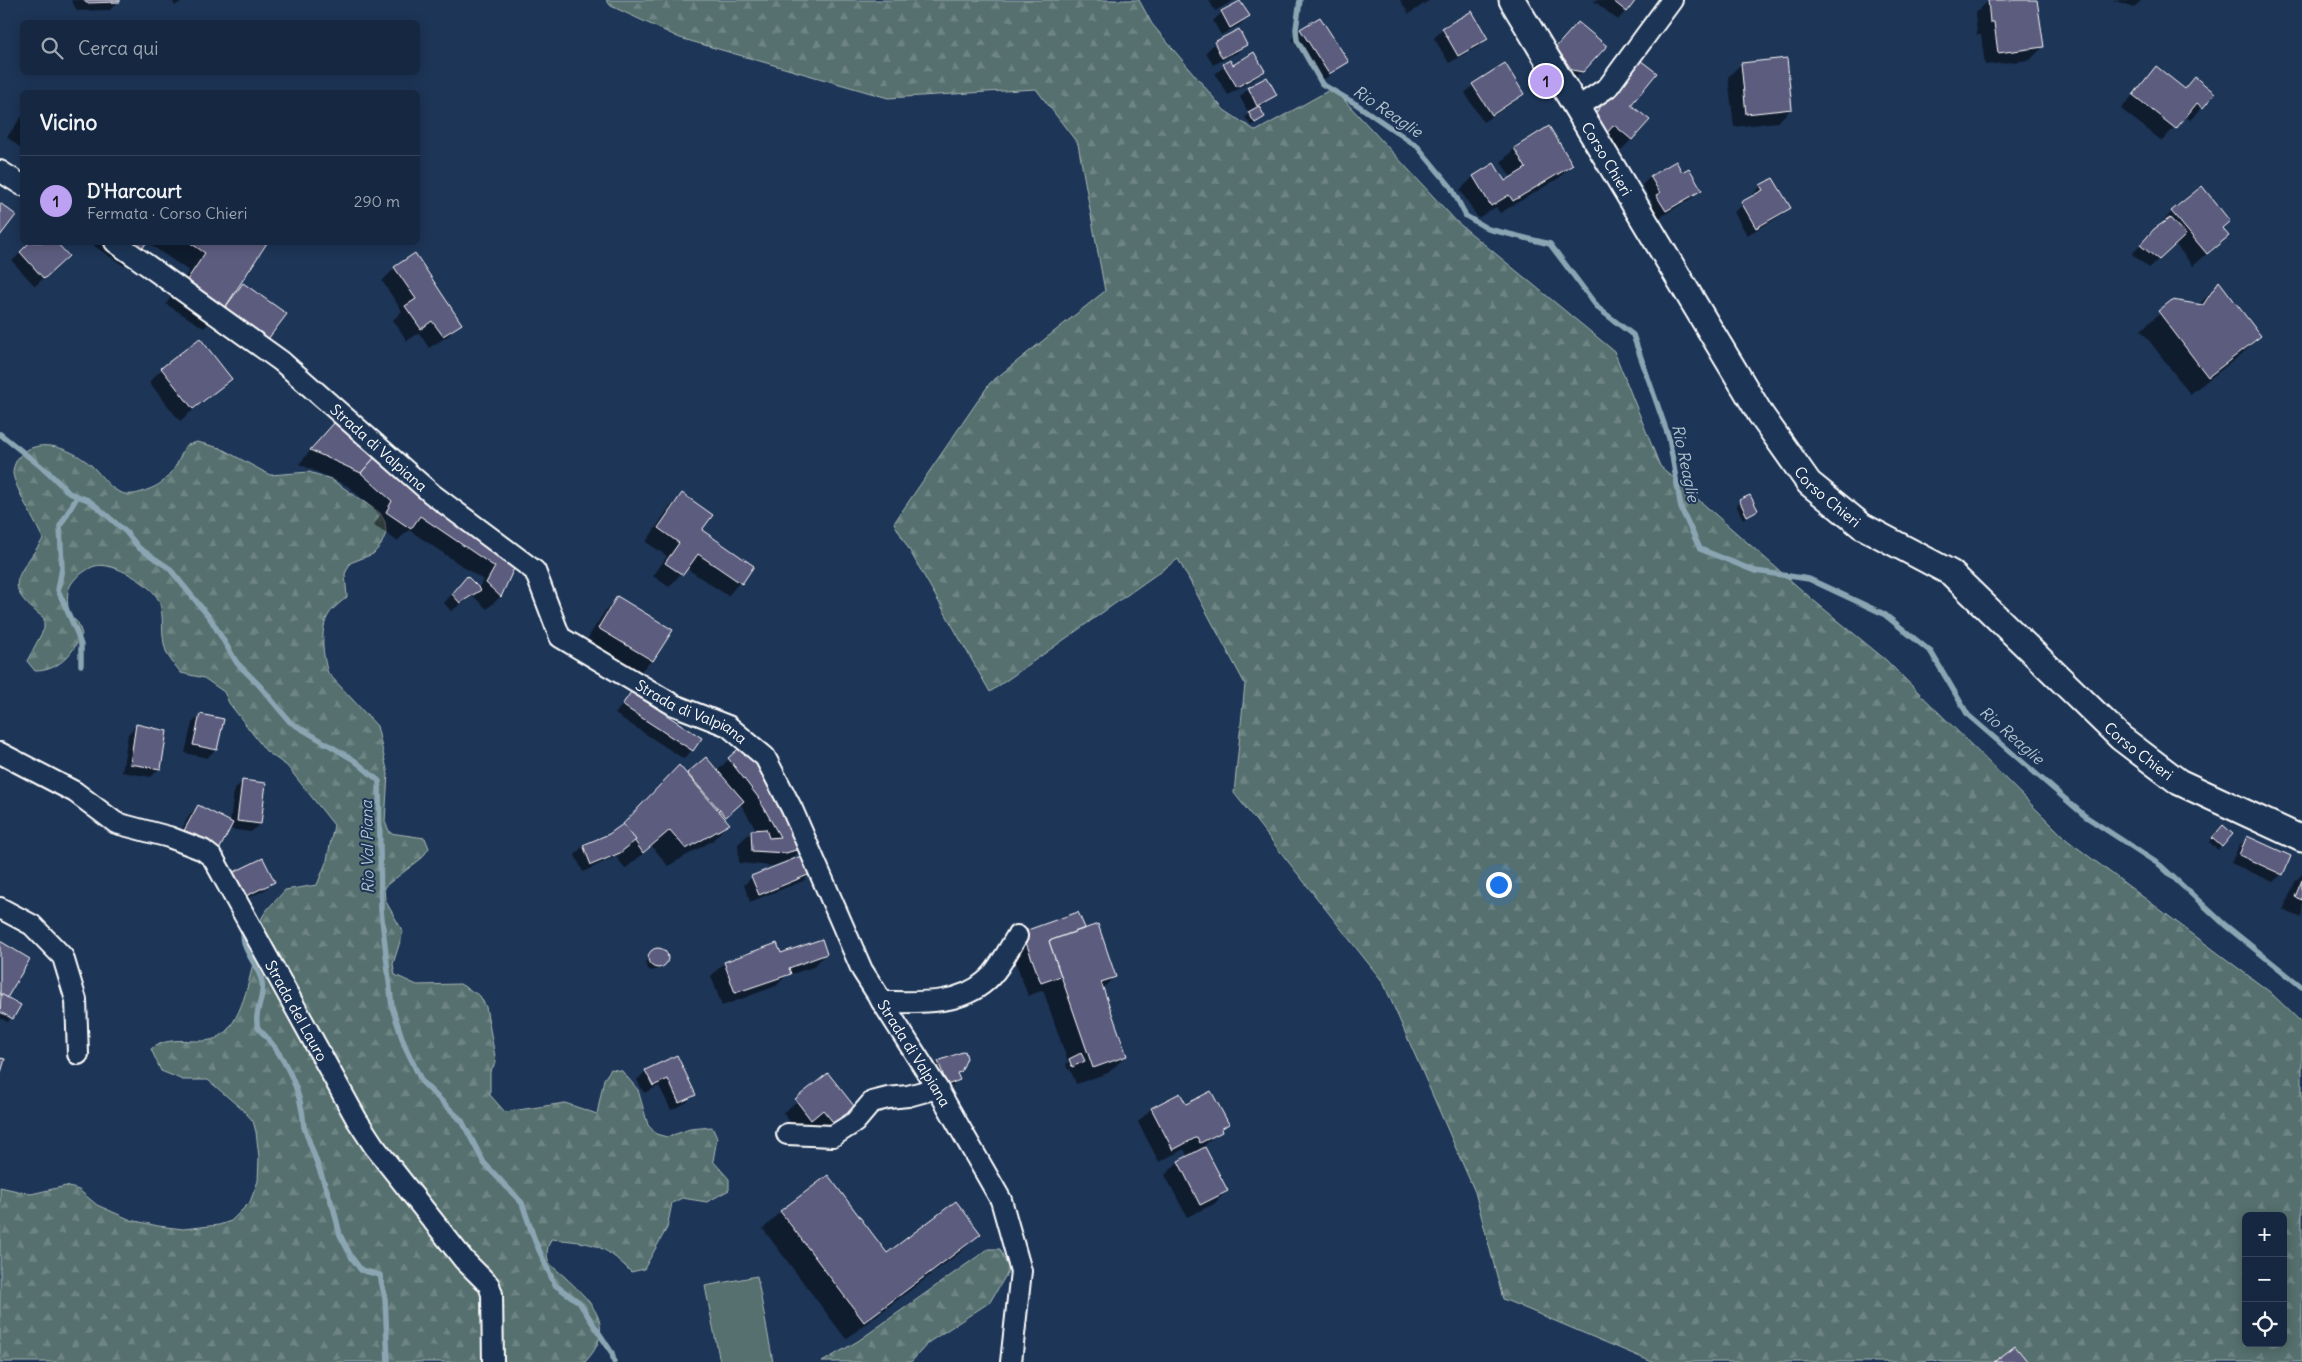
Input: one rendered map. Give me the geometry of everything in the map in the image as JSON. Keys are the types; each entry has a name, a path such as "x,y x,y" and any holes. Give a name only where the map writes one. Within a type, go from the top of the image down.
{"main road":[{"name":"Corso Chieri","path":"1512,0 1761,415 1809,484 1862,526 1951,573 2121,738 2179,782 2302,839"}],"street":[{"path":"1577,108 1608,87 1672,0"},
{"path":"0,172 20,184"},
{"name":"Strada di Valpiana","path":"119,245 281,361 432,494 535,571 560,637 674,705 728,726 764,757 792,809 862,970 937,1088 1001,1200 1021,1271 1010,1362"},
{"name":"Strada del Lauro","path":"0,753 75,792 116,823 169,837 203,850 213,858 357,1120 374,1146 464,1260 490,1284 492,1294 493,1362"},
{"path":"0,908 32,925 63,957 76,1000 78,1054"},
{"path":"882,1002 926,1002 958,997 986,981 1016,936"},
{"path":"787,1134 833,1136 854,1122 872,1102 908,1096 937,1088"}],"green space":[{"path":"606,0 1139,0 1152,24 1224,110 1256,131 1333,88 1457,222 1614,351 1660,466 1813,600 1886,660 2067,840 2270,992 2302,1023 2302,1362 1944,1362 1933,1360 1905,1362 1652,1362 1503,1299 1475,1192 1383,982 1234,793 1245,684 1178,559 990,692 894,523 990,383 1105,291 1078,144 1036,89 888,98 680,38 611,6"},
{"path":"197,442 220,448 270,475 309,472 331,479 380,513 385,522 386,533 381,545 373,554 350,563 345,574 347,597 329,614 324,627 323,643 328,673 377,726 388,774 385,822 390,833 425,838 429,848 422,858 384,887 385,900 403,932 393,964 395,975 417,985 460,984 480,996 486,1007 496,1062 490,1072 490,1095 505,1112 565,1103 597,1114 604,1079 611,1069 622,1071 638,1090 648,1125 656,1134 667,1137 690,1129 712,1127 717,1138 713,1161 729,1179 729,1190 707,1202 682,1198 672,1203 667,1228 644,1269 631,1272 603,1249 586,1243 551,1239 547,1253 549,1262 585,1297 598,1317 600,1327 599,1338 595,1350 585,1362 0,1362 0,1187 31,1194 66,1186 79,1190 97,1205 131,1220 183,1229 219,1225 231,1221 250,1202 258,1181 259,1157 253,1121 208,1080 183,1080 161,1071 151,1049 169,1041 207,1041 223,1034 230,1027 246,993 259,926 263,916 285,890 317,885 327,860 334,825 287,766 266,751 229,703 224,692 204,678 181,673 170,659 164,645 162,613 159,601 149,588 132,576 103,565 90,568 76,578 68,591 69,614 78,623 82,634 74,649 57,665 51,668 35,671 27,661 44,629 44,618 30,607 22,597 18,589 18,581 26,563 43,539 14,479 13,470 18,458 22,453 33,447 51,446 60,448 76,455 91,465 115,490 131,494 155,487 161,483 175,467 185,446"},
{"path":"988,1249 1000,1249 1009,1270 990,1302 929,1342 911,1362 822,1362 858,1341"},
{"path":"757,1276 773,1362 720,1362 705,1286"}],"building":[{"path":"84,0 120,0 120,2 86,3"},
{"path":"1612,0 1636,0 1627,12"},
{"path":"1988,0 2037,0 2044,47 1998,53 1994,22 1990,22"},
{"path":"1240,1 1250,16 1230,28 1221,11"},
{"path":"1472,11 1488,39 1458,56 1442,28"},
{"path":"1320,17 1349,62 1329,74 1300,29"},
{"path":"1578,22 1607,46 1583,72 1572,70 1556,47"},
{"path":"1239,29 1247,45 1222,58 1214,42"},
{"path":"1254,52 1265,71 1237,87 1223,64 1230,60 1233,65"},
{"path":"1787,58 1792,109 1746,114 1741,63"},
{"path":"1640,60 1657,73 1631,105 1650,120 1632,140 1614,125 1606,134 1593,116"},
{"path":"1505,63 1524,94 1492,115 1472,84"},
{"path":"2156,66 2185,89 2195,77 2215,93 2203,108 2197,103 2176,129 2133,95"},
{"path":"1267,77 1277,95 1257,106 1248,87"},
{"path":"1259,106 1265,117 1255,123 1248,112"},
{"path":"1549,126 1573,165 1513,201 1509,195 1491,206 1473,176 1494,163 1505,181 1526,168 1514,148"},
{"path":"1676,161 1682,172 1689,168 1702,190 1666,211 1656,195 1660,193 1650,176"},
{"path":"1773,178 1791,208 1756,228 1741,202 1763,190 1760,185"},
{"path":"2202,186 2230,221 2222,228 2229,236 2207,254 2171,211"},
{"path":"0,203 16,215 0,236"},
{"path":"2170,218 2186,235 2159,260 2140,245 2154,229"},
{"path":"27,245 59,245 69,256 44,279 20,252"},
{"path":"136,245 145,245 142,249"},
{"path":"193,245 266,245 222,312 183,286 205,253"},
{"path":"415,253 462,324 443,336 432,321 421,329 405,306 416,299 394,267"},
{"path":"2219,281 2261,336 2208,377 2158,311 2172,300 2203,305"},
{"path":"243,283 287,314 265,343 222,312"},
{"path":"200,338 232,379 193,409 161,368"},
{"path":"335,422 376,456 361,473 310,450"},
{"path":"376,456 425,501 516,564 501,597 486,583 495,567 420,516 411,529 386,512 392,501 361,473"},
{"path":"682,493 713,515 702,530 754,566 742,584 698,554 683,575 665,563 679,543 658,528"},
{"path":"1750,495 1758,510 1747,516 1739,500"},
{"path":"467,576 481,590 460,603 452,594"},
{"path":"617,596 673,630 653,661 598,628"},
{"path":"631,692 702,738 693,751 622,705"},
{"path":"200,714 224,719 217,750 193,745"},
{"path":"136,724 167,731 161,769 130,764"},
{"path":"745,743 777,785 806,847 786,853 752,851 751,830 766,829 769,838 780,837 758,797 728,758"},
{"path":"706,757 744,801 726,817 687,773"},
{"path":"679,765 730,824 686,849 670,830 643,853 623,824"},
{"path":"242,780 266,783 261,824 237,821"},
{"path":"198,805 233,823 217,854 181,836"},
{"path":"623,824 636,840 620,853 591,865 583,845 609,834"},
{"path":"2223,825 2233,834 2222,847 2212,838"},
{"path":"2247,836 2291,856 2283,875 2239,855"},
{"path":"806,854 813,873 759,895 751,876"},
{"path":"263,858 275,882 244,897 232,873"},
{"path":"2302,880 2302,900 2295,897"},
{"path":"1078,912 1085,928 1049,941 1061,976 1041,983 1022,932"},
{"path":"1098,924 1116,977 1101,982 1127,1056 1093,1068 1049,941"},
{"path":"822,939 827,954 789,968 791,974 735,993 724,962 777,943 781,953"},
{"path":"0,941 30,959 7,998 0,994"},
{"path":"658,948 665,951 668,958 665,965 658,968 651,965 648,958 651,951"},
{"path":"1,994 21,1005 13,1019 0,1012"},
{"path":"965,1051 967,1058 961,1072 957,1073 960,1080 947,1085 938,1061"},
{"path":"1081,1053 1085,1061 1072,1067 1069,1059"},
{"path":"677,1055 696,1095 679,1103 668,1079 653,1086 645,1070"},
{"path":"0,1058 5,1059 0,1076"},
{"path":"828,1073 858,1111 837,1127 823,1110 811,1120 795,1099"},
{"path":"1211,1091 1229,1124 1221,1129 1222,1132 1200,1143 1197,1137 1173,1150 1151,1108 1180,1093 1186,1104"},
{"path":"1205,1147 1228,1191 1200,1205 1178,1161"},
{"path":"828,1175 887,1253 956,1201 981,1234 864,1322 780,1211"},
{"path":"2015,1346 2028,1362 1994,1362"}],"waterway":[{"name":"Rio Reaglie","path":"1300,0 1296,29 1297,40 1322,84 1356,104 1417,146 1451,187 1466,216 1488,229 1550,244 1598,308 1633,335 1669,438 1681,508 1700,549 1755,571 1809,579 1884,614 1931,652 1968,715 2085,816 2160,865 2225,925 2302,987"},
{"name":"Rio Val Piana","path":"0,434 48,472 69,493 88,500 126,532 139,548 169,568 210,618 237,663 259,685 290,722 354,760 379,781 381,910 392,1007 404,1044 422,1082 462,1121 484,1163 522,1203 535,1241 555,1285 579,1302 612,1353 614,1362"},
{"path":"77,497 60,526 62,568 58,590 81,645 81,665"},
{"path":"244,927 243,935 246,949 262,982 262,994 257,1016 258,1028 276,1049 290,1073 300,1100 304,1127 334,1210 340,1235 352,1258 361,1270 380,1275 385,1299 388,1362"}],"place":[{"name":"D'Harcourt","path":"1546,81"}]}
